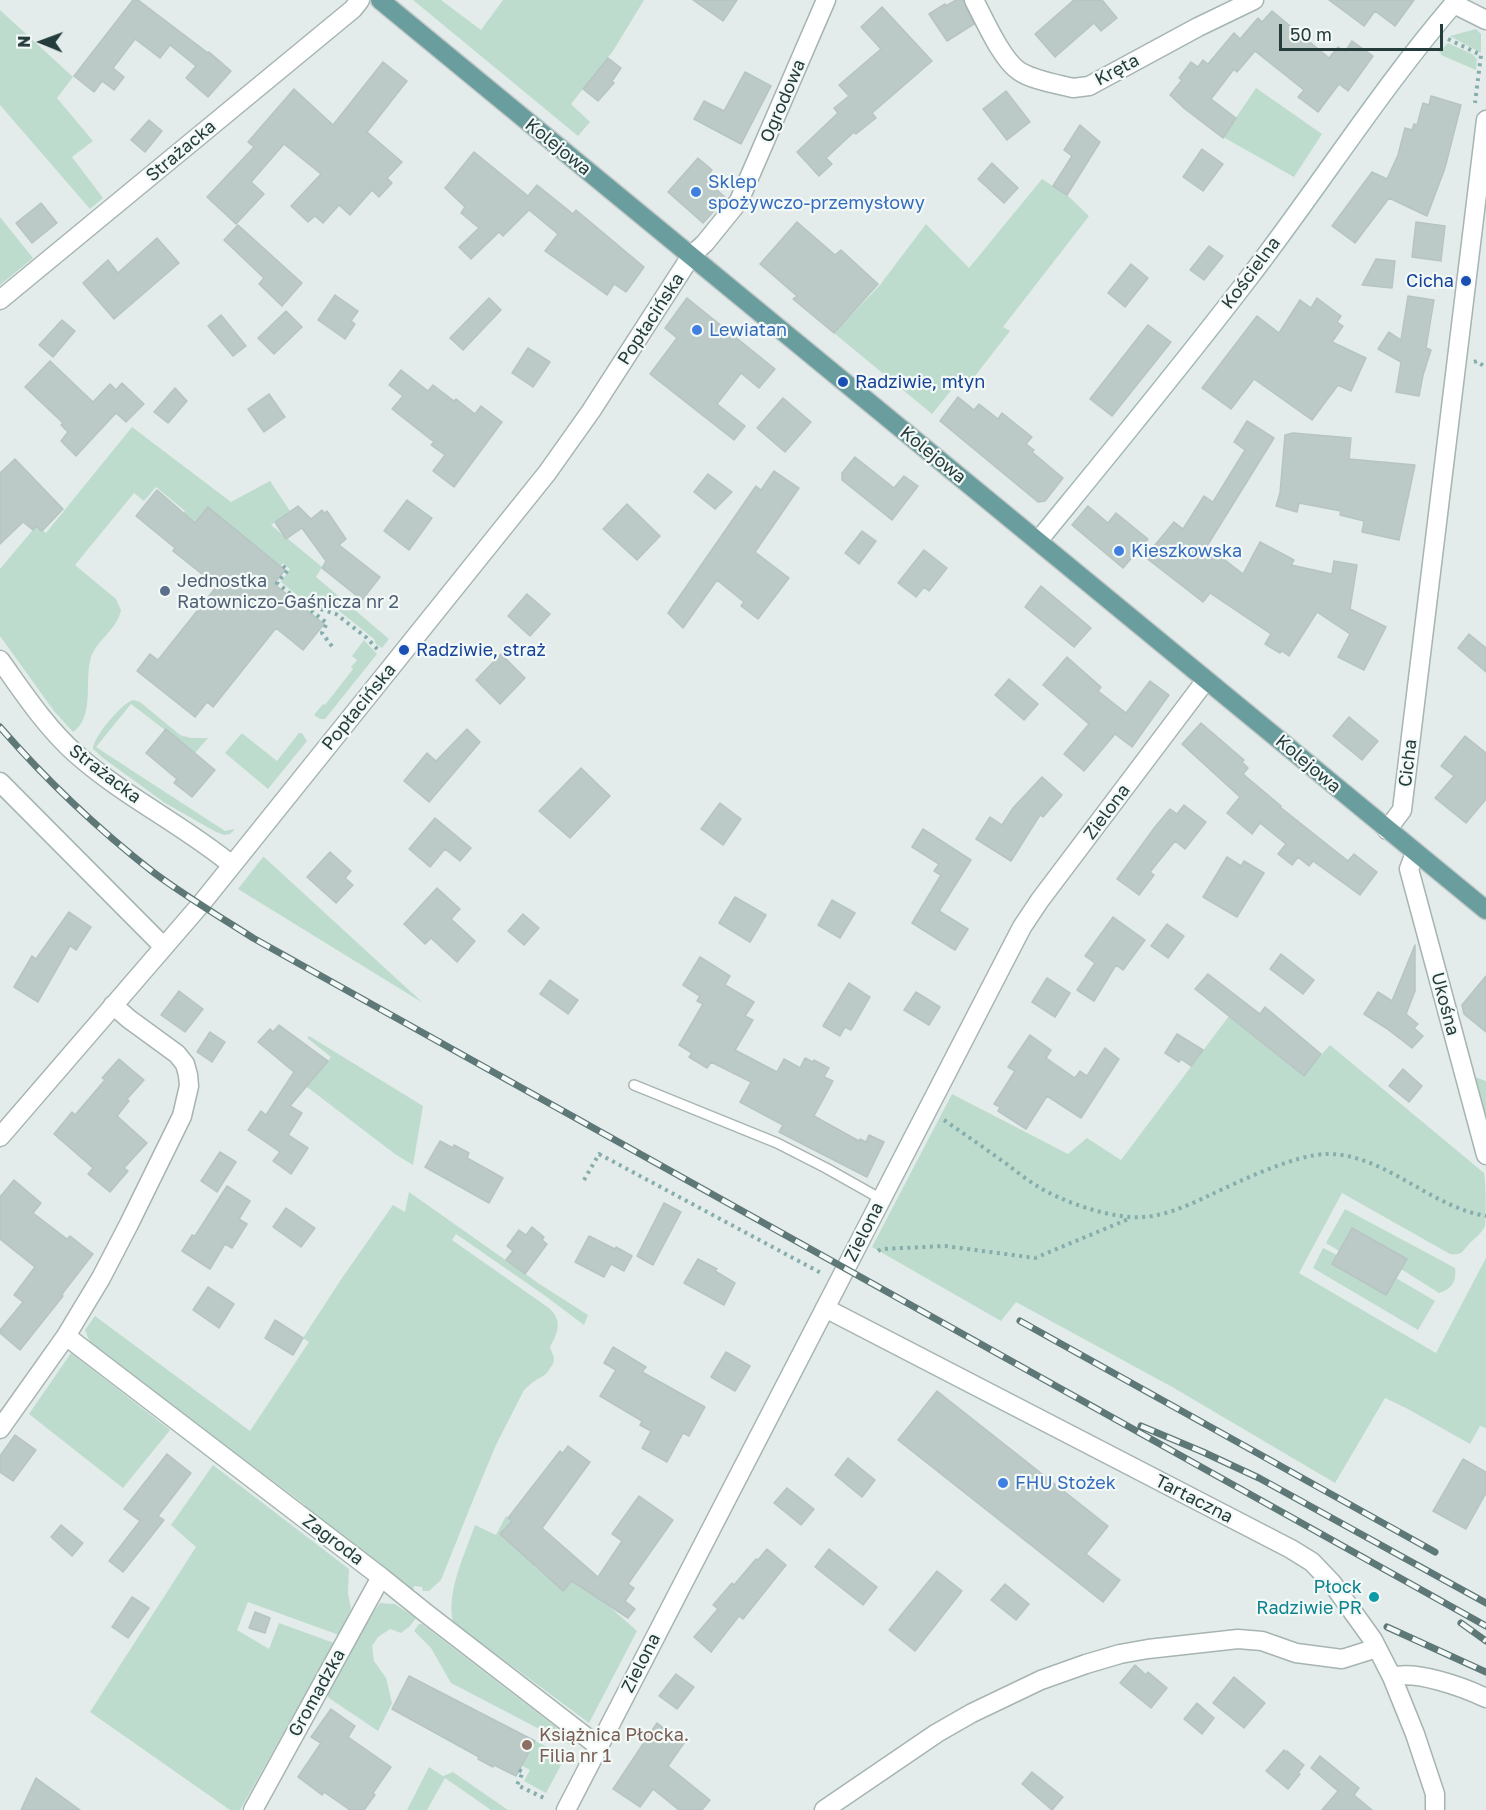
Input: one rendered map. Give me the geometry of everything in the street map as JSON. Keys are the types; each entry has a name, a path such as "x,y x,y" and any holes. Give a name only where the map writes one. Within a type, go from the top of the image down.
{"main road":[{"name":"Kolejowa","path":"380,0 1486,910"}],"street":[{"name":"Strażacka","path":"0,300 344,16 360,0"},
{"name":"Ogrodowa","path":"691,256 705,243 739,201 826,0"},
{"name":"Kręta","path":"974,0 1009,62 1019,71 1064,86 1079,88 1089,86 1198,27 1254,0"},
{"path":"1455,2 1486,20"},
{"name":"Kościelna","path":"1038,541 1249,279 1389,85 1455,2"},
{"name":"Cicha","path":"1387,830 1402,810 1480,116"},
{"name":"Popłacińska","path":"0,1137 201,904 547,473 591,411 691,256"},
{"name":"Strażacka","path":"0,660 45,723 75,754 160,815 207,845 232,865"},
{"name":"Zielona","path":"566,1810 1006,956 1040,900 1206,680"},
{"path":"0,782 163,946"},
{"name":"Ukośna","path":"1415,853 1409,869 1486,1155"},
{"path":"0,1430 66,1336 96,1286 182,1116 188,1093 188,1075 185,1064 177,1054 113,1005"},
{"name":"Tartaczna","path":"825,1308 1291,1549 1312,1562 1332,1583 1377,1648 1392,1677 1426,1765 1435,1794 1435,1810"},
{"name":"Zagroda","path":"66,1336 598,1746"},
{"name":"Gromadzka","path":"253,1810 381,1577"},
{"path":"824,1810 937,1733 963,1718 1041,1680 1120,1654 1238,1639 1262,1641 1296,1653 1342,1659 1377,1648"},
{"path":"1392,1677 1402,1674 1419,1676 1460,1687 1486,1698"}],"lane":[{"path":"634,1085 777,1143 881,1199"}],"path":[{"path":"1440,43 1446,38 1481,55 1480,116"},
{"path":"284,566 288,570 277,583 327,623 322,633 334,649"},
{"path":"302,603 336,614 367,638 374,647"},
{"path":"927,1109 1037,1186 1096,1211 1132,1218"},
{"path":"584,1180 599,1154 838,1283"},
{"path":"851,1257 860,1261 881,1249 945,1246 1035,1258 1132,1218 1174,1210 1259,1173 1324,1154 1344,1155 1365,1160 1440,1201 1463,1210 1486,1215"},
{"path":"519,1770 523,1772 517,1785 544,1798"}],"green space":[{"path":"413,0 441,0 481,30 503,0 644,0 613,51 571,104 590,122 578,136"},
{"path":"0,10 73,77 57,98 93,141 72,157 103,198 90,209 0,105"},
{"path":"1476,29 1481,34 1481,53 1450,36"},
{"path":"1448,43 1472,54 1477,59 1476,70 1441,55 1439,52"},
{"path":"1256,88 1322,134 1294,177 1223,137"},
{"path":"1042,179 1067,195 1089,216 1003,327 1010,331 971,381 963,376 932,414 834,333 880,285 926,224 969,268"},
{"path":"0,217 33,258 0,285"},
{"path":"132,427 231,502 270,481 290,511 271,525 322,567 316,577 389,639 382,648 338,610 301,598 281,582 290,569 283,563 281,566 208,508 185,535 173,525 185,511 156,487 144,501 134,493 75,565 116,599 121,610 115,624 92,654 84,718 73,732 54,711 0,636 0,569 36,526 46,533"},
{"path":"364,640 377,654 325,719 320,719 314,715 323,704 325,705 353,669 351,667 357,660 352,656"},
{"path":"133,700 140,702 180,735 191,738 208,738 195,753 131,704 96,747 225,831 235,829 230,834 224,835 216,832 165,803 93,749 109,721 122,707"},
{"path":"299,733 302,733 307,741 268,789 225,753 243,734 277,761"},
{"path":"264,857 423,1003 238,889"},
{"path":"1229,1016 1303,1076 1330,1045 1484,1173 1485,1226 1462,1252 1450,1254 1342,1193 1299,1273 1436,1353 1486,1258 1486,1428 1480,1426 1470,1444 1385,1398 1335,1483 1174,1388 1016,1302 1001,1321 872,1247 952,1094 1068,1154 1087,1138 1121,1160"},
{"path":"309,1036 423,1106 413,1165 395,1154 307,1087 331,1057 307,1038"},
{"path":"1469,1075 1486,1081 1486,1138"},
{"path":"409,1192 541,1285 588,1315 584,1325 456,1234 452,1240 549,1308 556,1317 558,1327 550,1347 554,1358 553,1364 546,1374 524,1390 496,1445 441,1580 429,1591 423,1591 422,1587 414,1586 413,1590 303,1508 305,1505 91,1345 85,1330 95,1316 250,1431 309,1342 303,1338 340,1281 393,1205 405,1212"},
{"path":"1345,1209 1455,1268 1453,1284 1439,1293 1401,1269 1407,1259 1353,1228 1339,1251 1326,1243"},
{"path":"1323,1248 1337,1255 1332,1264 1386,1295 1396,1278 1435,1301 1418,1330 1313,1268"},
{"path":"71,1353 170,1430 123,1488 29,1414"},
{"path":"213,1465 349,1569 348,1593 351,1609 339,1635 248,1602 237,1630 269,1649 279,1623 334,1643 240,1810 230,1810 90,1712 196,1547 171,1525"},
{"path":"506,1516 546,1552 534,1566 563,1591 576,1577 637,1631 589,1723 453,1622 454,1586 475,1525 496,1535"},
{"path":"380,1603 395,1604 416,1618 401,1633 390,1629 378,1637 372,1646 374,1661 386,1678 392,1703 378,1731 329,1698 326,1693"},
{"path":"419,1624 422,1624 570,1738 574,1742 574,1747 451,1683 431,1648 414,1631"},
{"path":"535,1741 558,1752 561,1765 546,1793 524,1781 530,1770 521,1765"},
{"path":"429,1767 443,1776 453,1772 508,1810 491,1810 445,1778 427,1810 407,1810"}],"building":[{"path":"133,0 138,0 231,71 208,97 186,78 196,66 170,45 160,58 135,39 113,68 124,77 114,90 102,81 94,92 74,76"},
{"path":"693,0 737,0 723,21"},
{"path":"956,0 963,0 974,24 947,41 929,14"},
{"path":"1074,0 1102,0 1117,18 1101,31 1094,23 1055,57 1035,34"},
{"path":"1329,0 1414,0 1395,26 1375,11 1364,26"},
{"path":"882,7 932,61 872,113 876,118 856,134 854,132 826,158 832,164 819,176 797,152 838,113 834,108 849,96 839,85 881,49 861,27"},
{"path":"1272,11 1329,58 1338,47 1345,52 1352,41 1373,56 1348,91 1339,84 1318,112 1298,97 1304,90 1255,51 1237,72 1234,69 1211,99 1236,118 1223,138 1170,95 1182,80 1179,78 1191,62 1198,67 1203,60 1208,64 1234,33 1240,39 1258,18 1262,22"},
{"path":"608,58 621,68 612,81 614,83 598,101 583,89"},
{"path":"383,62 407,81 367,132 402,162 387,178 392,183 379,197 372,190 350,215 339,205 323,223 315,216 308,222 291,206 321,174 284,144 251,182 264,194 236,224 207,197 254,147 248,142 294,89 333,125"},
{"path":"745,72 771,86 741,144 694,119 704,101 724,111"},
{"path":"1006,91 1030,122 1007,140 983,109"},
{"path":"1431,96 1461,105 1445,168 1427,216 1389,198 1355,243 1332,226 1372,172 1387,179 1398,155 1405,128 1412,130 1414,124 1417,125 1423,103 1429,105"},
{"path":"149,120 162,131 145,152 131,140"},
{"path":"1080,125 1100,142 1067,195 1053,186 1072,156 1064,150"},
{"path":"1202,149 1223,164 1203,191 1183,177"},
{"path":"474,152 528,196 537,185 573,214 576,210 644,267 626,292 614,284 607,295 545,251 558,234 529,210 503,236 499,232 471,259 459,247 479,228 461,213 465,207 445,188"},
{"path":"698,158 712,170 708,175 711,178 708,182 726,198 703,223 668,192"},
{"path":"992,163 1018,188 1004,203 978,179"},
{"path":"41,203 57,223 32,243 16,223"},
{"path":"797,222 835,255 841,250 878,284 834,333 793,299 797,296 760,264"},
{"path":"1416,222 1445,226 1441,261 1412,257"},
{"path":"238,225 302,283 282,306 259,284 264,278 224,240"},
{"path":"157,238 179,263 114,319 83,283 108,260 118,273"},
{"path":"1209,246 1223,256 1204,280 1190,270"},
{"path":"1376,259 1395,261 1392,288 1362,285"},
{"path":"1131,264 1148,278 1125,307 1108,293"},
{"path":"335,295 358,311 351,321 355,324 345,339 318,320"},
{"path":"1408,296 1434,300 1426,348 1431,350 1419,396 1396,392 1401,362 1378,349 1389,332 1401,340"},
{"path":"489,298 501,310 463,350 450,338"},
{"path":"687,298 775,369 759,388 741,373 717,404 745,426 734,440 650,374 677,338 665,328"},
{"path":"1317,298 1341,316 1337,322 1343,326 1332,342 1366,358 1351,391 1338,385 1312,420 1254,379 1231,409 1202,388 1257,316 1279,333 1300,300 1311,308"},
{"path":"286,311 302,327 274,354 258,338"},
{"path":"221,315 246,346 233,356 208,326"},
{"path":"62,320 75,331 53,357 39,345"},
{"path":"1148,325 1171,342 1112,416 1090,399"},
{"path":"528,348 550,362 533,387 512,373"},
{"path":"50,361 93,402 110,384 116,390 122,383 144,404 126,422 116,413 76,456 61,441 68,432 61,425 63,423 25,387"},
{"path":"401,370 428,391 433,385 475,414 481,406 502,422 454,487 433,471 445,455 431,445 434,442 392,409 403,396 389,385"},
{"path":"175,388 187,401 168,423 154,412"},
{"path":"269,394 285,417 264,432 248,409"},
{"path":"958,397 974,410 979,404 998,419 1002,413 1032,437 1026,444 1034,450 1032,452 1063,478 1045,501 1038,502 940,421"},
{"path":"783,398 811,422 785,452 757,428"},
{"path":"1247,421 1274,438 1207,546 1243,574 1260,542 1294,560 1291,565 1332,574 1334,561 1357,565 1350,609 1386,627 1364,670 1338,657 1350,634 1317,612 1289,656 1265,644 1271,634 1210,593 1203,602 1145,557 1174,522 1183,529 1204,496 1213,502 1245,450 1234,442"},
{"path":"1293,433 1351,438 1349,459 1415,465 1399,540 1362,532 1364,521 1340,515 1341,511 1299,503 1297,512 1276,506 1280,493 1285,435"},
{"path":"855,457 894,488 904,476 918,486 892,520 842,480 842,473"},
{"path":"15,459 63,509 42,531 36,526 33,530 23,522 0,544 0,473"},
{"path":"774,471 799,488 755,552 789,578 758,619 741,606 744,602 717,580 683,628 668,613 756,486 761,490"},
{"path":"708,474 732,492 715,509 694,492"},
{"path":"157,490 195,523 208,507 285,570 274,584 324,624 303,650 276,628 213,707 207,702 195,717 137,671 150,654 158,660 217,586 173,551 175,548 136,516"},
{"path":"407,500 432,518 409,550 384,531"},
{"path":"627,504 660,536 637,560 603,529"},
{"path":"298,506 311,519 322,510 324,513 327,511 346,539 339,545 380,577 362,600 322,568 326,561 302,528 286,539 275,522"},
{"path":"1088,506 1108,523 1116,513 1148,539 1123,568 1072,525"},
{"path":"862,531 876,541 859,564 845,553"},
{"path":"924,550 947,568 929,591 924,587 916,597 898,583"},
{"path":"1041,586 1091,628 1074,647 1025,607"},
{"path":"527,594 550,614 530,636 508,616"},
{"path":"1469,634 1486,648 1486,672 1458,648"},
{"path":"501,654 525,678 500,704 476,680"},
{"path":"1067,657 1101,687 1098,691 1126,713 1150,681 1169,695 1132,747 1115,734 1084,771 1064,754 1089,724 1043,685"},
{"path":"1009,679 1038,704 1024,720 995,695"},
{"path":"1349,717 1378,741 1362,760 1333,736"},
{"path":"1201,723 1244,760 1242,762 1248,768 1243,774 1280,807 1348,861 1354,854 1377,872 1360,895 1313,861 1309,866 1298,857 1292,865 1278,854 1286,844 1260,823 1252,834 1227,813 1240,797 1182,744"},
{"path":"166,729 215,770 192,797 174,783 177,779 146,753"},
{"path":"467,729 480,742 429,802 404,781 427,753 436,761"},
{"path":"1465,736 1486,753 1486,799 1466,823 1435,798 1454,776 1441,766"},
{"path":"581,768 610,796 570,838 539,811"},
{"path":"1042,777 1062,795 1043,817 1040,815 1011,861 976,839 990,817 1002,825 1013,808"},
{"path":"720,803 741,819 723,845 701,829"},
{"path":"1184,805 1206,822 1185,849 1175,841 1150,872 1154,875 1139,895 1117,879 1170,809 1177,814"},
{"path":"435,818 471,848 460,861 445,849 430,867 409,849"},
{"path":"923,829 971,860 939,911 968,929 955,950 912,923 941,875 934,871 939,864 912,847"},
{"path":"330,852 351,871 345,878 353,885 336,903 307,877"},
{"path":"1227,857 1241,866 1244,861 1264,873 1237,917 1203,897"},
{"path":"437,888 460,909 451,919 475,941 457,962 431,938 425,944 404,924"},
{"path":"735,897 766,915 750,942 719,923"},
{"path":"832,900 855,913 840,938 818,925"},
{"path":"69,912 91,927 76,950 70,946 38,1002 14,987 32,956 36,959"},
{"path":"523,914 539,928 524,945 508,931"},
{"path":"1113,917 1145,940 1123,970 1116,965 1094,1001 1077,990 1095,963 1085,956"},
{"path":"1167,924 1184,936 1168,958 1151,946"},
{"path":"1415,945 1415,991 1406,1014 1418,1024 1414,1028 1423,1036 1412,1048 1364,1014 1378,992 1392,1001"},
{"path":"1281,954 1314,980 1303,994 1270,969"},
{"path":"700,957 730,976 725,985 754,1002 745,1016 753,1020 735,1050 777,1072 784,1059 800,1068 805,1058 829,1068 824,1077 833,1081 814,1116 859,1141 860,1139 866,1142 869,1135 884,1142 867,1177 779,1132 783,1125 740,1102 751,1082 711,1062 707,1068 689,1057 692,1053 679,1045 703,1004 697,1001 700,996 683,985"},
{"path":"1208,974 1260,1014 1265,1007 1321,1054 1304,1076 1195,989"},
{"path":"1486,976 1486,1032 1464,1014 1462,1005"},
{"path":"1047,978 1070,993 1055,1017 1032,1002"},
{"path":"550,980 578,1000 568,1014 540,994"},
{"path":"849,983 870,997 851,1030 845,1027 840,1036 823,1026"},
{"path":"179,991 203,1009 185,1032 161,1015"},
{"path":"916,992 940,1007 929,1025 904,1010"},
{"path":"279,1025 328,1061 290,1106 302,1113 288,1135 308,1148 291,1174 273,1161 280,1152 248,1130 261,1111 266,1115 294,1072 258,1042 270,1029 273,1032"},
{"path":"210,1032 225,1042 212,1062 197,1052"},
{"path":"1177,1034 1203,1050 1191,1066 1165,1053"},
{"path":"1030,1035 1051,1050 1046,1058 1075,1078 1080,1071 1087,1076 1105,1048 1119,1059 1081,1118 1047,1096 1026,1129 998,1111 1000,1107 994,1104 1015,1071 1008,1067"},
{"path":"119,1059 144,1080 127,1099 129,1101 117,1116 147,1143 124,1168 128,1171 110,1192 88,1174 93,1168 54,1134 72,1112 75,1115 105,1080 102,1078"},
{"path":"1403,1069 1422,1086 1409,1102 1389,1086"},
{"path":"440,1141 469,1153 467,1158 503,1178 489,1203 425,1167"},
{"path":"220,1152 236,1162 217,1192 201,1181"},
{"path":"14,1180 41,1203 33,1213 67,1239 70,1236 93,1254 20,1350 0,1333 23,1302 14,1295 35,1267 0,1239 0,1197"},
{"path":"227,1186 250,1201 239,1219 247,1224 232,1248 225,1244 210,1269 182,1251 192,1235 195,1236"},
{"path":"664,1203 681,1212 653,1265 637,1256"},
{"path":"286,1208 315,1228 301,1247 273,1227"},
{"path":"532,1227 544,1237 542,1240 547,1244 525,1274 506,1260 513,1251 507,1246 519,1230 526,1235"},
{"path":"1352,1228 1407,1259 1386,1295 1332,1264"},
{"path":"589,1236 632,1256 624,1271 611,1264 604,1277 575,1262"},
{"path":"698,1259 717,1269 715,1271 735,1283 724,1305 684,1283"},
{"path":"208,1287 234,1304 219,1328 193,1310"},
{"path":"275,1320 303,1338 293,1355 265,1338"},
{"path":"613,1347 646,1367 642,1372 705,1407 689,1436 683,1433 667,1462 642,1448 651,1431 640,1425 642,1421 600,1396 616,1370 604,1363"},
{"path":"726,1352 750,1366 735,1391 711,1377"},
{"name":"FHU Stożek","path":"937,1391 1108,1526 1086,1554 1120,1580 1103,1602 898,1440"},
{"path":"15,1435 36,1450 13,1481 0,1472 0,1456"},
{"path":"568,1446 590,1462 542,1528 598,1577 622,1541 612,1534 639,1496 673,1520 628,1584 634,1588 625,1601 635,1609 628,1618 572,1581 563,1591 500,1534 512,1521 508,1518 560,1451 563,1453"},
{"path":"167,1454 191,1473 158,1516 164,1520 123,1572 109,1561 140,1521 124,1509"},
{"path":"848,1458 875,1480 862,1497 835,1475"},
{"path":"1463,1459 1486,1472 1486,1493 1466,1529 1433,1511"},
{"path":"787,1488 814,1509 801,1525 774,1503"},
{"path":"61,1525 83,1543 72,1556 51,1537"},
{"path":"767,1549 786,1565 743,1619 739,1616 711,1652 694,1637 718,1609 713,1605"},
{"path":"829,1549 877,1587 863,1605 815,1567"},
{"path":"937,1571 962,1591 915,1651 889,1630"},
{"path":"1005,1584 1029,1604 1016,1620 991,1600"},
{"path":"132,1597 149,1608 128,1638 112,1627"},
{"path":"255,1612 270,1618 265,1633 249,1628"},
{"path":"1135,1665 1146,1675 1148,1672 1167,1688 1151,1708 1120,1683"},
{"path":"676,1674 694,1687 677,1709 659,1696"},
{"path":"409,1676 535,1741 516,1776 478,1759 479,1757 392,1709"},
{"path":"1234,1677 1265,1703 1244,1728 1213,1703"},
{"path":"1197,1703 1214,1718 1202,1734 1184,1719"},
{"path":"331,1709 355,1726 348,1737 391,1767 364,1810 350,1810 324,1792 322,1795 298,1777 321,1743 311,1737"},
{"path":"657,1723 684,1743 668,1766 710,1800 702,1810 679,1810 653,1789 640,1807 613,1789"},
{"path":"1284,1750 1304,1765 1288,1789 1266,1771"},
{"path":"1320,1756 1359,1788 1354,1795 1372,1810 1322,1810 1338,1791 1311,1768"},
{"path":"1032,1772 1063,1797 1052,1810 1022,1784"},
{"path":"36,1778 80,1810 21,1810"}],"railway":[{"path":"0,727 54,785 133,856 177,889 253,938 1486,1626"},
{"path":"1020,1321 1435,1552"},
{"path":"1141,1426 1259,1478 1486,1603"},
{"path":"1461,1623 1486,1641"},
{"path":"1387,1627 1486,1672"}],"place":[{"name":"Sklep spożywczo-przemysłowy","path":"696,192"},
{"name":"Cicha","path":"1466,281"},
{"name":"Lewiatan","path":"697,330"},
{"name":"Radziwie, młyn","path":"843,382"},
{"name":"Kieszkowska","path":"1119,551"},
{"name":"Jednostka Ratowniczo-Gaśnicza nr 2","path":"165,591"},
{"name":"Radziwie, straż","path":"404,650"},
{"name":"FHU Stożek","path":"1003,1483"},
{"name":"Płock Radziwie PR","path":"1374,1597"},
{"name":"Książnica Płocka. Filia nr 1","path":"527,1745"}]}
